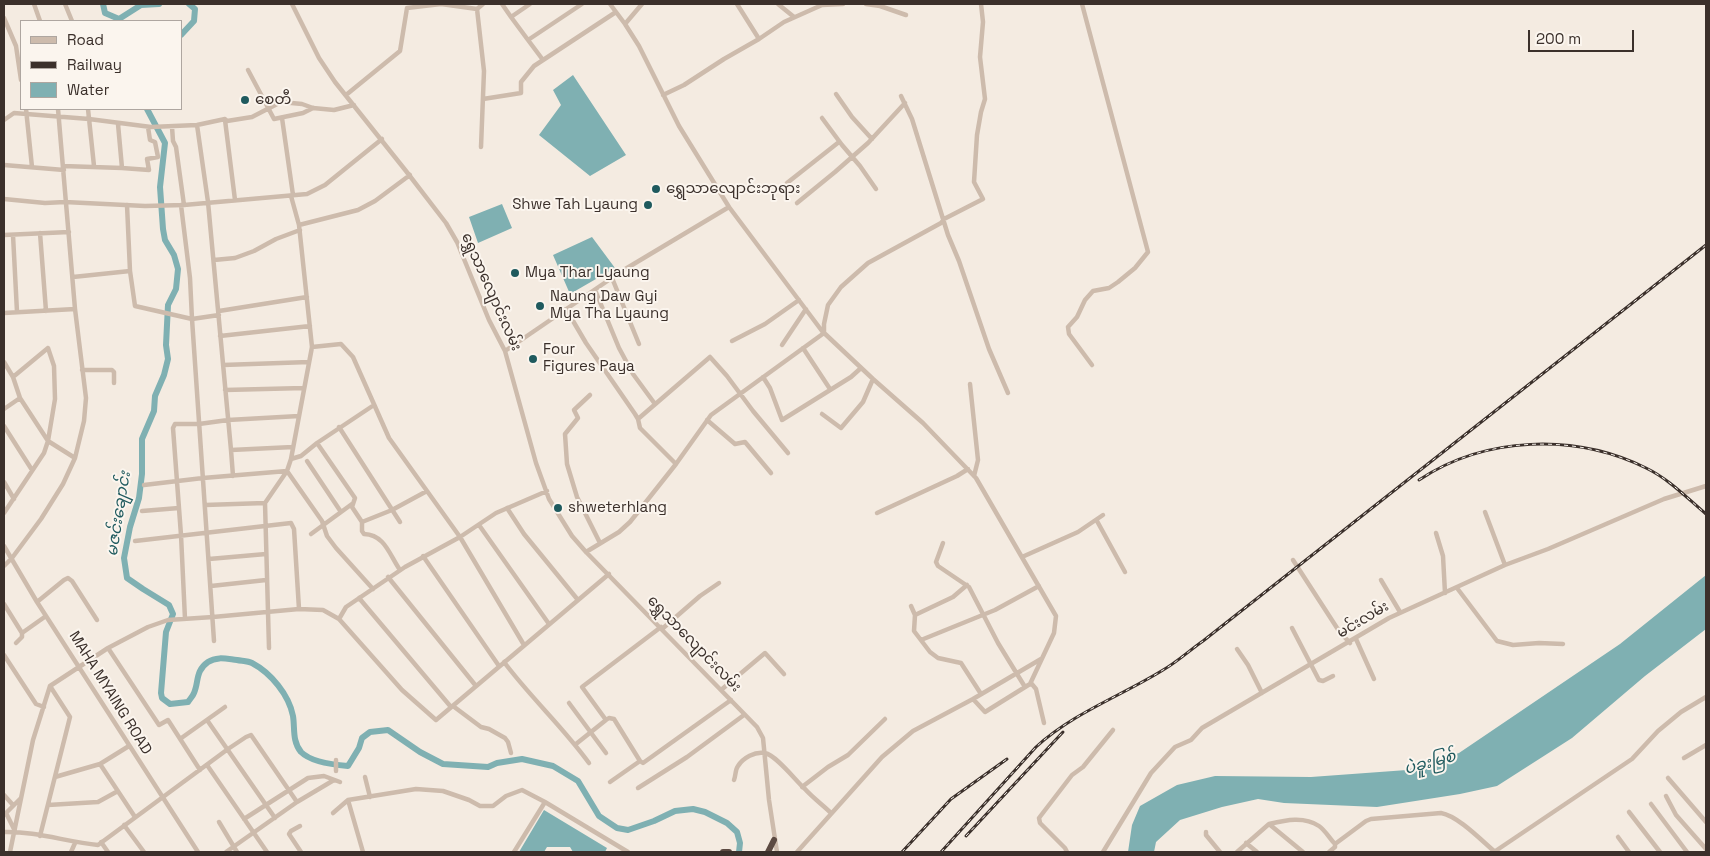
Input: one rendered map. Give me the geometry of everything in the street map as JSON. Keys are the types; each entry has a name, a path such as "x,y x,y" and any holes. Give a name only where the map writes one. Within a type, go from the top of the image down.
{"highway":[{"path":"768,852 774,840"}],"street":[{"path":"34,4 40,20"},
{"path":"65,4 72,20"},
{"name":"ရွှေသာလျောင်းလမ်း","path":"292,4 319,58 335,82 410,175 446,223 457,242 489,320 505,351 536,463 560,518 586,552 731,700 757,728 763,738 774,840 777,852"},
{"path":"346,95 400,51 407,8 440,4 477,9 483,4"},
{"path":"502,4 543,60"},
{"path":"510,17 530,4"},
{"path":"528,40 582,4"},
{"path":"610,4 639,46 679,126 729,207 824,333 923,423 974,476 1056,616 1054,633 1031,683 985,712 973,699"},
{"path":"625,24 642,4"},
{"path":"737,4 759,39"},
{"path":"778,4 794,17"},
{"path":"663,95 684,85 730,54 759,39 794,17 827,4 844,4"},
{"path":"866,4 880,6 906,15"},
{"path":"824,333 828,305 841,287 868,263 983,199 974,182 977,135 985,99 980,58 983,22 981,4"},
{"path":"1082,4 1148,252 1118,282 1109,288 1093,291 1085,300 1077,317 1068,328 1069,334 1092,364"},
{"path":"477,9 484,71 481,147"},
{"path":"483,99 521,93 521,82 534,66 616,12"},
{"path":"4,18 18,46 20,69"},
{"path":"248,70 274,119 303,113 313,108"},
{"path":"836,94 852,117 872,139"},
{"path":"901,96 912,120 989,349 1008,393"},
{"path":"4,120 14,113 26,112 118,124 172,127 252,117 281,102 334,110 354,105"},
{"path":"797,203 872,139 905,103"},
{"path":"4,566 12,558 63,484 75,458 81,438 86,398 75,309 58,110"},
{"path":"88,110 94,166"},
{"path":"26,112 32,167"},
{"path":"269,648 265,503 287,471 291,459 312,347 300,228 292,195 282,118"},
{"path":"822,118 839,142 853,156 876,189"},
{"path":"225,119 235,200"},
{"path":"118,124 122,168"},
{"path":"197,125 214,260 233,476"},
{"path":"4,166 64,168 94,166 149,170 147,159 158,156 155,142 150,140 150,127"},
{"path":"172,127 183,205 190,278 198,424 214,641"},
{"path":"4,199 45,203 174,206 307,194 325,185 382,139"},
{"path":"787,183 839,142"},
{"path":"214,260 235,258 254,251 300,228 358,210 410,175"},
{"path":"127,204 130,271 135,306 192,319 307,297"},
{"path":"505,351 612,278 729,207"},
{"path":"4,235 69,232"},
{"path":"40,233 46,311"},
{"path":"13,235 17,312"},
{"path":"73,277 130,271"},
{"path":"612,278 639,344"},
{"path":"594,290 619,348 633,374 655,404"},
{"path":"732,341 765,324 799,300"},
{"path":"4,313 75,309"},
{"path":"566,309 586,343 638,419 640,428 676,464"},
{"path":"782,345 806,309"},
{"path":"220,336 310,326"},
{"path":"586,552 619,532 630,522 676,464 711,415 824,333"},
{"path":"312,347 341,344 353,357 389,438 460,537 524,645"},
{"path":"4,513 44,453 48,441 55,399 54,366 48,348 13,377"},
{"path":"803,348 830,389"},
{"path":"638,419 710,357 728,376 740,394 788,453"},
{"path":"4,362 13,377 20,398 48,441 75,458"},
{"path":"223,365 309,362"},
{"path":"763,377 770,388 782,420 851,377 861,368"},
{"path":"82,370 112,370 114,372 114,383"},
{"path":"822,414 841,428 863,402 873,379"},
{"path":"970,384 978,460 974,476"},
{"path":"225,390 304,388"},
{"path":"590,395 574,410 578,418 565,434 564,443 570,479 600,543"},
{"path":"4,409 20,398"},
{"path":"291,459 301,456 339,427 374,405"},
{"path":"185,619 173,428 175,424 299,416"},
{"path":"707,420 736,444 744,442 771,473"},
{"path":"4,426 32,470"},
{"path":"339,427 400,522"},
{"path":"311,534 355,501 355,498 317,443"},
{"path":"230,450 293,447"},
{"path":"307,461 341,512"},
{"path":"877,513 957,476 968,469"},
{"path":"144,485 287,471"},
{"path":"287,471 323,524 327,536 373,589"},
{"path":"4,482 14,499"},
{"name":"မင်းလမ်း","path":"1103,852 1151,773 1175,747 1191,740 1202,728 1400,612 1505,565 1548,549 1664,499 1706,486"},
{"path":"362,522 392,510 427,491"},
{"path":"339,619 346,607 388,577 460,537 496,513 547,491"},
{"path":"205,505 265,503"},
{"path":"352,504 362,522 364,534 374,534 380,538 400,570"},
{"path":"142,511 179,508"},
{"path":"508,508 529,541 578,600"},
{"path":"1486,512 1505,565"},
{"path":"1022,557 1060,541 1097,521 1103,515"},
{"path":"1097,521 1125,572"},
{"path":"135,541 286,523 293,525 299,609"},
{"path":"479,524 549,624"},
{"path":"1436,533 1443,556 1445,593"},
{"path":"943,543 936,562 938,566 967,585 974,594 989,628 1016,674 1026,687"},
{"name":"MAHA MYAING ROAD","path":"4,546 37,602 198,852"},
{"path":"209,559 266,554"},
{"path":"423,556 500,666"},
{"path":"1292,560 1339,631 1350,643"},
{"path":"10,852 33,740 50,686 108,648 148,627 168,620 213,618 299,609 323,610 339,619 402,690 436,720 609,574"},
{"path":"388,577 476,686"},
{"path":"37,602 68,578 72,581 97,620"},
{"path":"211,586 266,580"},
{"path":"1381,580 1400,612"},
{"path":"606,720 582,687 662,628 718,583"},
{"path":"915,615 953,597 967,585"},
{"path":"921,640 984,615 1038,586"},
{"path":"1457,588 1497,641 1513,645 1563,644"},
{"path":"359,598 452,706 481,727 489,729 505,738 511,752"},
{"path":"4,604 22,634"},
{"path":"911,606 915,615 914,631 930,652 938,658 961,662 981,694"},
{"path":"16,643 22,637 22,634 46,616"},
{"path":"1292,628 1320,682 1333,676"},
{"path":"1356,639 1374,679"},
{"path":"108,648 159,725 168,720 200,770"},
{"path":"1237,649 1262,693"},
{"path":"721,690 765,653 784,674"},
{"path":"4,655 36,704 44,707"},
{"path":"797,852 882,757 913,731 973,699 1041,659"},
{"path":"504,662 520,683 549,712 590,762"},
{"path":"1031,683 1036,689 1044,724"},
{"path":"40,836 70,717 50,686"},
{"path":"1329,852 1335,847 1335,844 1370,819 1440,813 1447,814 1455,819 1494,852 1632,758 1658,731 1681,712 1706,697"},
{"path":"610,782 640,762 666,748 731,700"},
{"path":"569,703 606,753"},
{"path":"180,739 225,708"},
{"path":"638,788 687,757 744,714"},
{"path":"576,744 609,718 614,719 640,762"},
{"path":"802,787 828,767 848,755 885,719"},
{"path":"207,720 275,818"},
{"path":"1067,852 1040,823 1039,818 1072,775 1084,767 1113,730"},
{"path":"97,852 99,844 135,816 246,737 251,736 297,802"},
{"path":"1684,758 1706,745"},
{"path":"55,777 100,764 129,746"},
{"path":"734,780 739,764 750,755 764,753 774,758 802,787 832,813"},
{"path":"336,760 336,771"},
{"path":"100,764 135,816"},
{"path":"207,765 267,852"},
{"path":"244,819 308,778 324,776 340,782"},
{"path":"365,777 370,797"},
{"path":"1668,778 1706,822"},
{"path":"226,852 297,802 334,780"},
{"path":"332,813 348,800 416,789 443,791 480,806 493,806 506,796 522,790 628,852"},
{"path":"48,805 98,802 118,791"},
{"path":"4,795 13,806"},
{"path":"1666,796 1676,815 1706,850"},
{"path":"15,832 5,814 21,798"},
{"path":"348,800 361,852"},
{"path":"514,852 545,802"},
{"path":"1651,804 1687,852"},
{"path":"1629,812 1660,852"},
{"path":"1238,852 1269,824 1290,819 1310,822 1321,827 1335,844"},
{"path":"219,822 236,852"},
{"path":"1269,824 1303,852"},
{"path":"124,825 144,852"},
{"path":"300,826 289,834 301,852"},
{"path":"4,832 15,832 75,843 99,844 108,852"},
{"path":"1206,832 1206,835 1220,852"},
{"path":"1618,837 1629,852"},
{"path":"71,852 75,843"},
{"path":"1246,843 1257,852"}],"water":[{"path":"573,75 626,155 590,176 539,135 561,105 553,90"},
{"path":"502,204 512,228 478,243 469,217"},
{"path":"592,237 615,268 570,294 553,255"},
{"name":"ပဲခူးမြစ်","path":"1706,575 1706,629 1645,676 1572,738 1497,786 1460,794 1377,807 1284,803 1258,799 1222,807 1180,820 1156,842 1154,852 1128,852 1132,825 1140,806 1177,785 1215,776 1311,777 1407,770 1459,753 1620,644"},
{"path":"544,810 607,848 605,852 573,852 570,847 547,847 544,852 519,852"}],"waterway":[{"name":"မဇင်းချောင်း","path":"103,4 105,13 119,19 141,5 159,4"},
{"name":"မဇင်းချောင်း","path":"182,34 194,21 195,9 189,4"},
{"name":"မဇင်းချောင်း","path":"148,110 165,143 160,187 163,229 165,240 174,255 178,269 176,289 168,305 166,345 168,359 164,375 155,396 154,411 142,439 142,474 139,498 130,527 124,558 127,578 169,605 173,614 166,632 162,698 170,704 188,702 196,689 201,669 211,660 222,658 249,662 259,667 278,685 291,708 294,734 298,748 305,755 317,761 348,766 359,748 362,738 370,732 388,730 420,752 443,764 488,767 497,763 522,759 553,766 578,781 599,816 617,828 628,830 675,811 693,809 705,812 727,823 737,832 740,843 739,852"}],"railway":[{"path":"941,852 1036,747 1050,735 1081,715 1178,660 1706,245"},
{"path":"1419,480 1445,465 1472,455 1501,448 1531,444 1560,445 1590,449 1619,457 1646,468 1670,483 1706,514"},
{"path":"966,836 1063,732"},
{"path":"902,852 951,799 1007,759"}],"place":[{"name":"စေတီ","path":"245,100"},
{"name":"ရွှေသာလျောင်းဘုရား","path":"656,189"},
{"name":"Shwe Tah Lyaung","path":"648,205"},
{"name":"Mya Thar Lyaung","path":"515,273"},
{"name":"Naung Daw Gyi Mya Tha Lyaung","path":"540,306"},
{"name":"Four Figures Paya","path":"533,359"},
{"name":"shweterhlang","path":"558,508"}]}
